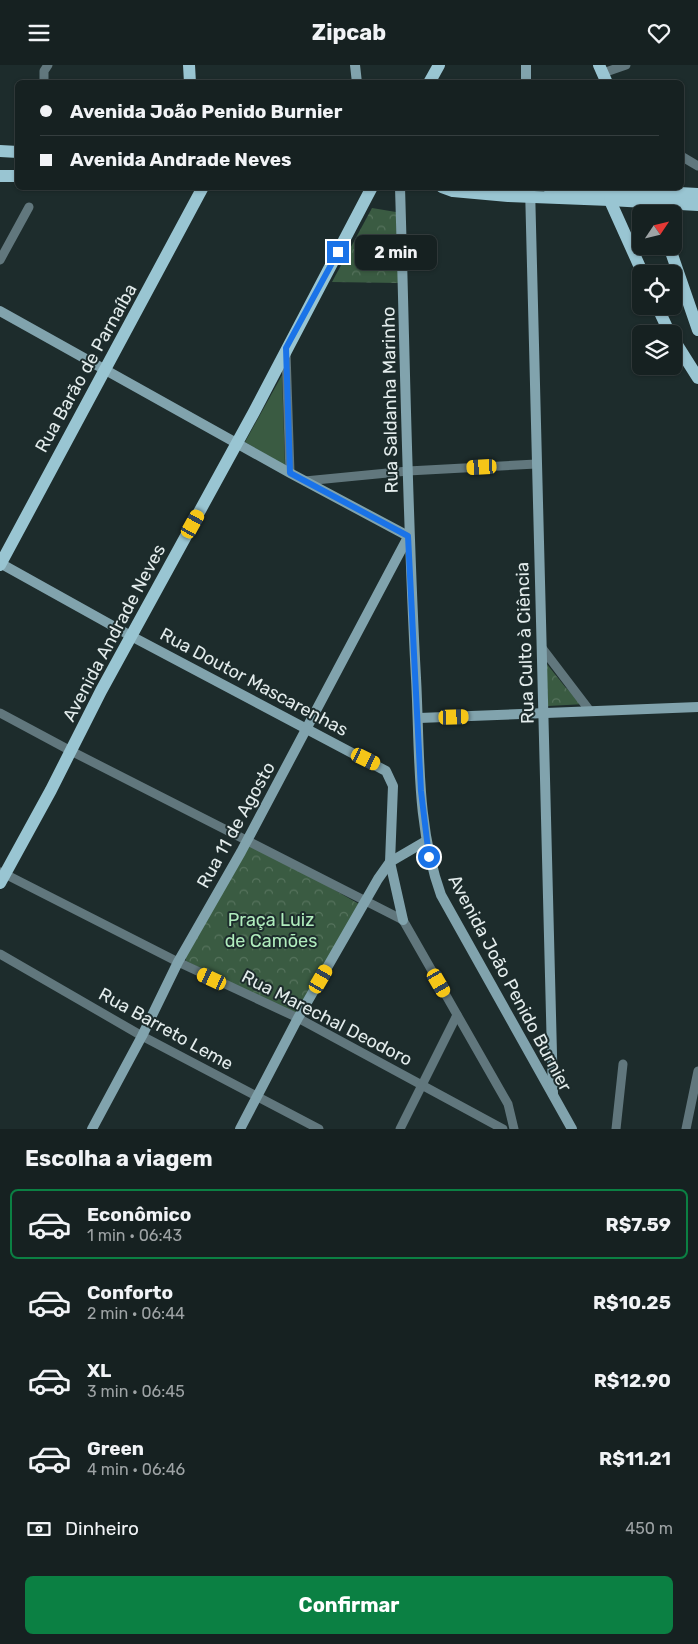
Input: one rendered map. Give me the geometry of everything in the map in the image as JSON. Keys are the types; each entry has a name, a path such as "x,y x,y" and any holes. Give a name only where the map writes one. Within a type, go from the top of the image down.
{"main road":[{"path":"189,65 190,80"},
{"path":"427,80 426,74 431,65"},
{"path":"429,80 439,65"},
{"path":"0,151 15,152"},
{"path":"0,176 15,176"},
{"name":"Rua Barão de Parnaíba","path":"0,564 201,190"},
{"name":"Avenida Andrade Neves","path":"2,877 131,636 238,443 286,348 370,190"},
{"path":"454,190 698,194"},
{"path":"583,190 698,205"},
{"path":"649,190 655,205"},
{"path":"607,192 639,265"},
{"path":"672,255 698,330"},
{"path":"682,353 697,377"}],"street":[{"path":"44,80 44,71 48,65"},
{"path":"355,65 357,80"},
{"path":"526,65 526,80"},
{"path":"601,74 626,65"},
{"path":"684,157 698,167"},
{"name":"Rua Saldanha Marinho","path":"400,190 408,536 421,791"},
{"name":"Rua Culto à Ciência","path":"530,192 553,1097"},
{"path":"0,260 29,207"},
{"path":"0,311 290,473 408,536"},
{"path":"286,348 290,473"},
{"path":"305,481 408,471 536,464"},
{"name":"Rua 11 de Agosto","path":"92,1129 142,1036 178,963 247,840 408,536"},
{"name":"Rua Doutor Mascarenhas","path":"0,564 131,636 386,771 393,786 390,861 403,920"},
{"path":"542,648 590,711"},
{"path":"418,718 698,707"},
{"path":"0,713 403,920 508,1104 514,1129"},
{"name":"Avenida João Penido Burnier","path":"421,791 426,841 432,872 441,895 572,1129"},
{"path":"240,1129 298,1018 390,861 426,841"},
{"name":"Rua Marechal Deodoro","path":"2,877 178,963 298,1018 503,1129"},
{"name":"Rua Barreto Leme","path":"0,954 142,1036 319,1129"},
{"path":"400,1129 458,1015"},
{"path":"616,1129 623,1065"},
{"path":"686,1129 698,1071"}],"green space":[{"path":"372,208 396,212 399,283 332,282"},
{"path":"282,375 285,466 245,442"},
{"path":"546,663 566,688 585,704 548,706"},
{"name":"Praça Luiz de Camões","path":"247,840 359,904 298,1018 186,961 185,950"}],"route":[{"path":"338,252 286,348 290,473 408,536 421,791 429,857"}]}
